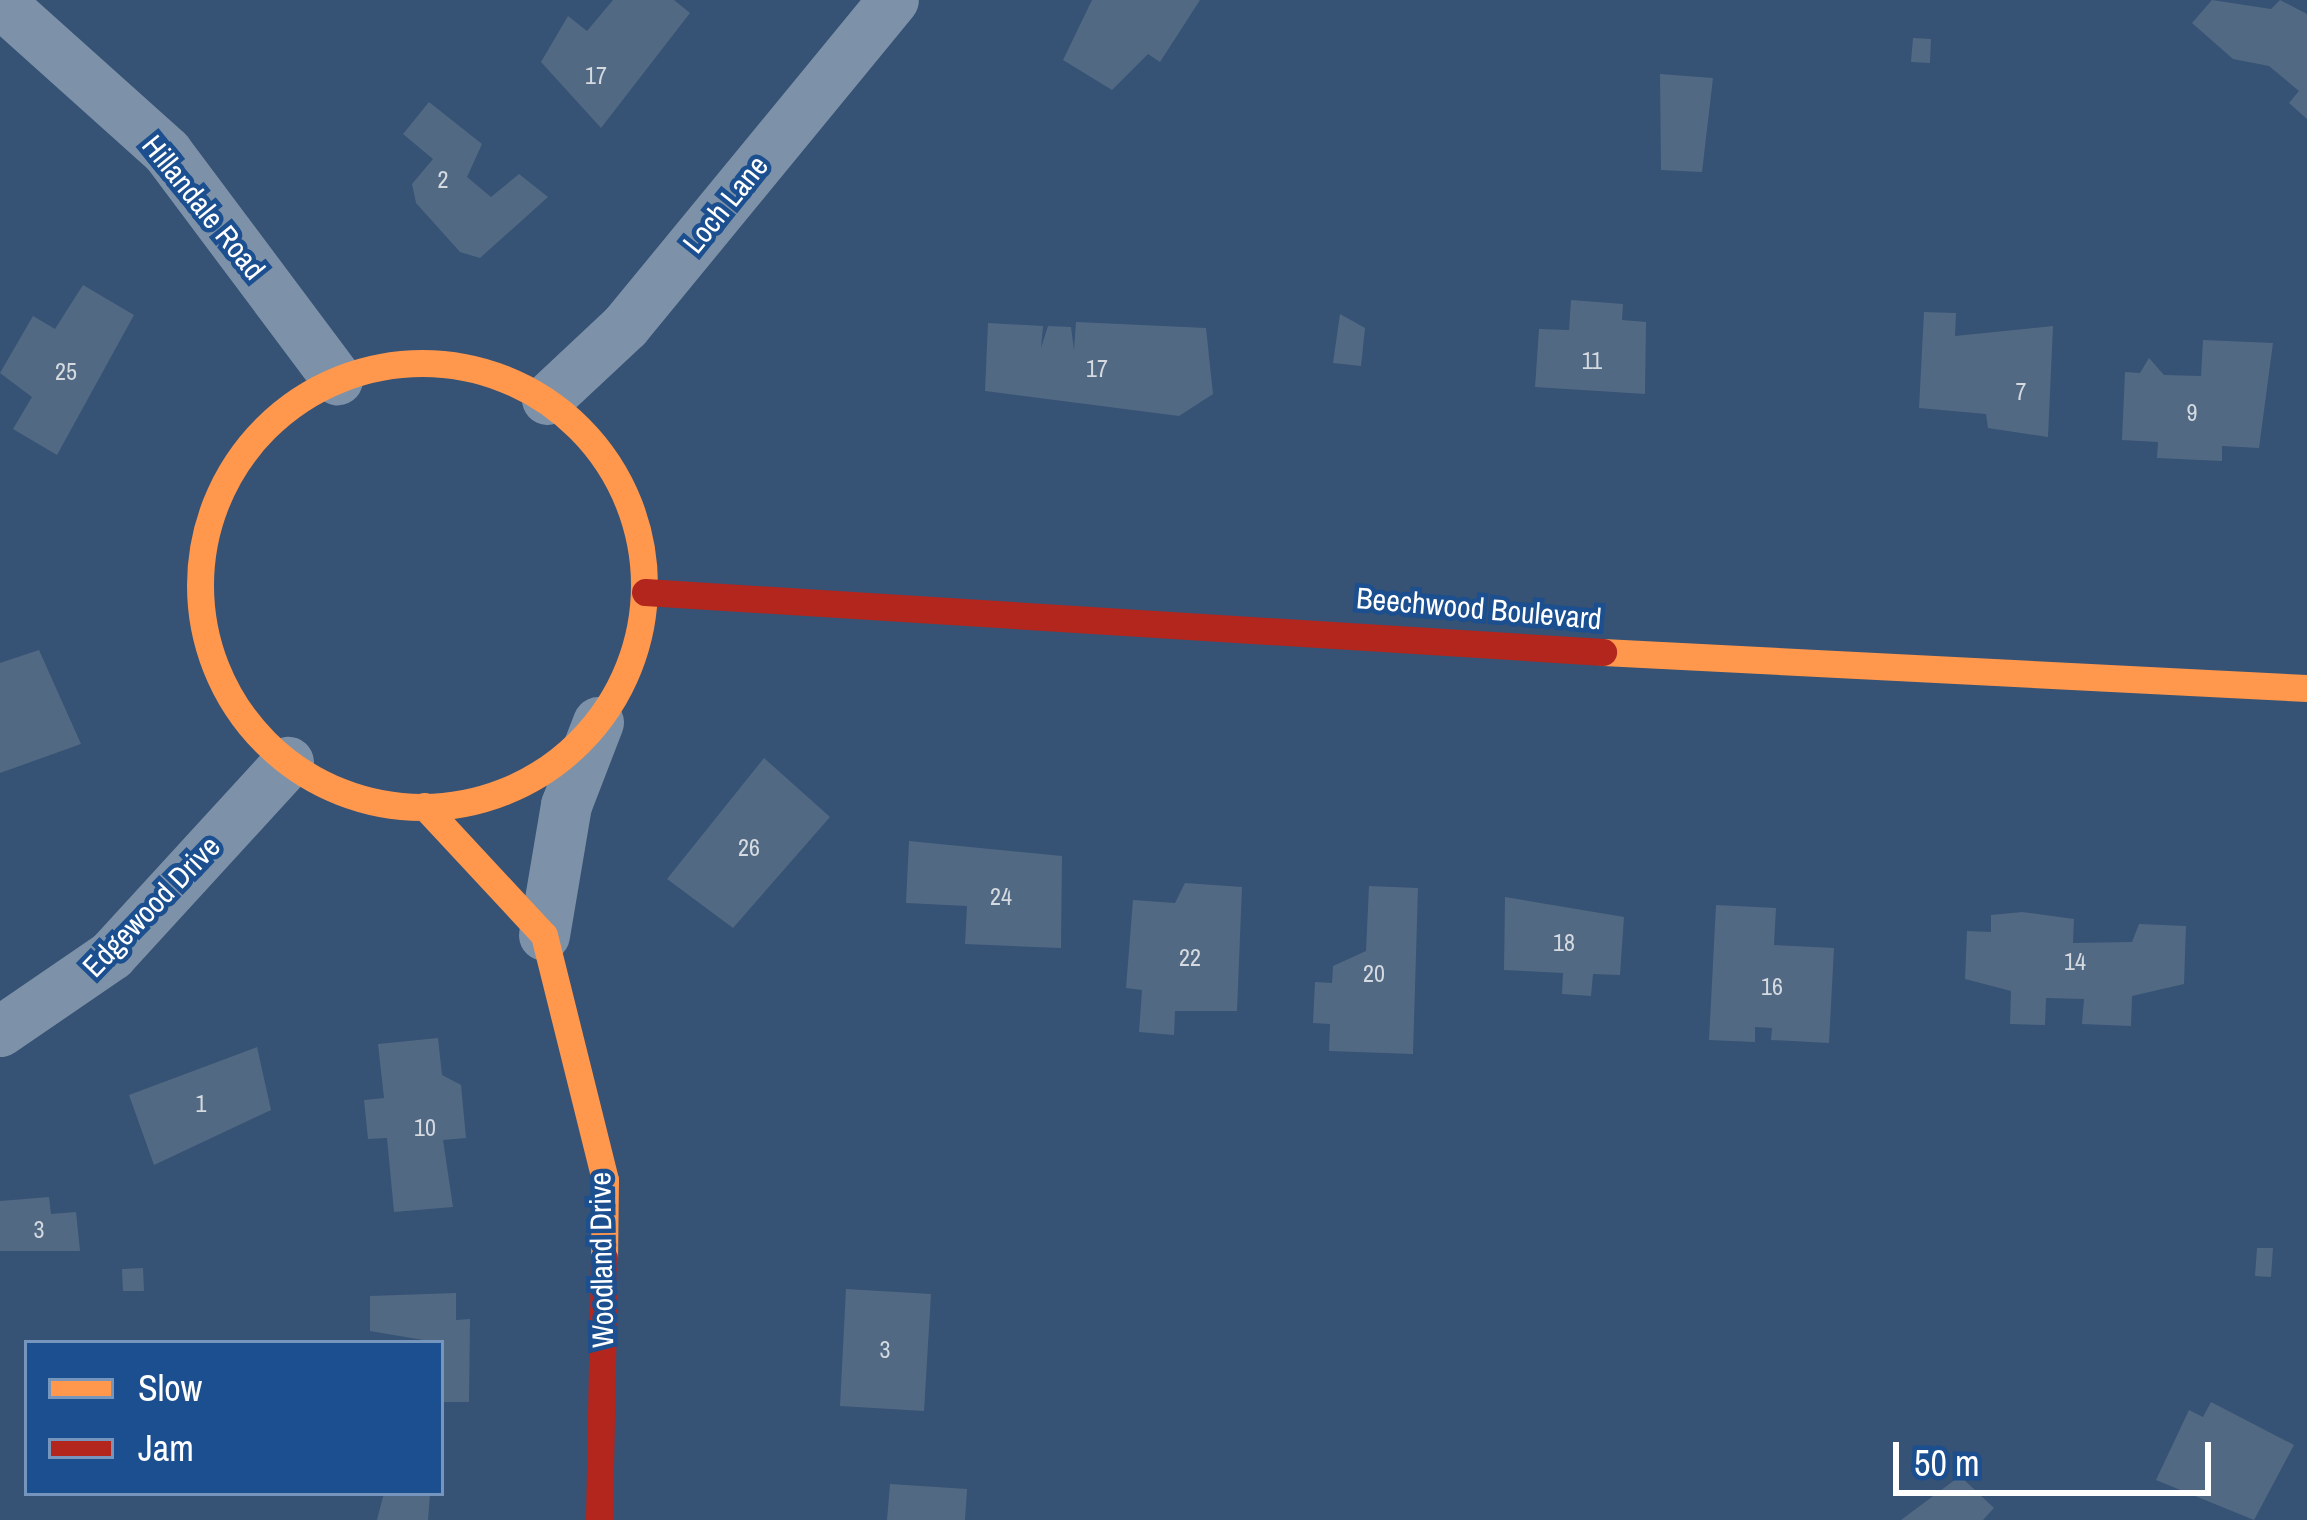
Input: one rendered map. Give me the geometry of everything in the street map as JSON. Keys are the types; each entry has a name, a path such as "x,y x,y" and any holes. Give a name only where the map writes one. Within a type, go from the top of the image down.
{"street":[{"name":"Loch Lane","path":"547,399 625,326 893,0"},
{"name":"Hillandale Road","path":"0,2 167,152 337,379"},
{"path":"439,363 547,399 619,479 645,592 638,639 598,722 542,772 488,797 424,806 360,799 288,762 224,687 200,583 221,490 255,439 337,379 439,363"},
{"name":"Beechwood Boulevard","path":"645,592 1372,631 1777,667 2307,688"},
{"name":"Woodland Drive","path":"598,722 566,805 544,935 605,1180 599,1520"},
{"name":"Edgewood Drive","path":"0,1031 111,955 288,762"},
{"name":"Woodland Drive","path":"424,806 544,935"}],"building":[{"path":"613,0 674,0 690,13 601,128 541,62 568,16 587,31"},
{"path":"1092,0 1200,0 1160,62 1148,54 1112,90 1063,60"},
{"path":"2212,0 2271,9 2280,0 2307,14 2307,119 2289,103 2299,91 2269,66 2233,59 2192,23"},
{"path":"1913,38 1931,39 1930,63 1911,62"},
{"path":"1660,74 1713,78 1702,172 1661,170"},
{"path":"429,102 482,144 467,177 491,197 519,174 548,197 480,258 460,252 416,203 412,184 433,159 403,134"},
{"path":"83,285 134,315 57,455 13,429 32,397 0,373 33,316 55,329"},
{"path":"1571,300 1623,304 1622,320 1646,322 1645,394 1535,387 1539,329 1569,330"},
{"path":"1924,312 1956,313 1955,336 2053,326 2048,437 1988,428 1986,414 1919,408"},
{"path":"1340,314 1365,328 1361,366 1333,363"},
{"path":"1076,322 1206,328 1213,394 1179,416 985,391 988,323 1043,326 1041,348 1048,326 1071,327 1074,350"},
{"path":"2203,340 2273,343 2259,448 2222,446 2222,461 2157,458 2158,442 2122,440 2125,372 2140,373 2149,358 2164,375 2201,376"},
{"path":"39,650 81,744 0,773 0,663"},
{"path":"764,758 830,817 733,928 667,879"},
{"path":"909,841 1062,856 1061,948 965,944 967,906 906,903"},
{"path":"1185,883 1242,887 1237,1011 1175,1011 1174,1035 1139,1032 1142,990 1126,988 1133,900 1175,903"},
{"path":"1369,886 1418,888 1413,1054 1329,1051 1330,1024 1313,1023 1315,982 1332,983 1333,966 1366,951"},
{"path":"1505,897 1624,917 1620,975 1593,974 1591,996 1562,994 1563,973 1504,970"},
{"path":"1716,905 1776,908 1774,945 1834,948 1829,1043 1771,1040 1772,1028 1755,1027 1755,1042 1709,1040"},
{"path":"2022,912 2074,919 2073,943 2132,942 2139,924 2186,926 2184,984 2132,996 2131,1026 2082,1024 2084,999 2046,998 2045,1025 2010,1024 2011,991 1965,979 1967,931 1991,932 1991,915"},
{"path":"438,1038 442,1075 461,1085 466,1138 443,1140 453,1207 394,1212 387,1138 368,1139 364,1100 384,1098 378,1044"},
{"path":"257,1047 271,1110 154,1165 129,1095"},
{"path":"49,1197 51,1214 76,1212 80,1251 0,1251 0,1201"},
{"path":"2257,1248 2273,1248 2271,1277 2255,1276"},
{"path":"143,1268 144,1291 123,1291 122,1269"},
{"path":"846,1289 931,1294 924,1411 840,1406"},
{"path":"456,1293 456,1320 470,1319 469,1402 444,1402 444,1340 370,1331 370,1296"},
{"path":"2211,1402 2294,1445 2254,1520 2156,1480 2189,1410 2203,1417"},
{"path":"1960,1476 1994,1508 1983,1520 1901,1520"},
{"path":"890,1484 967,1489 965,1520 887,1520"},
{"path":"383,1496 430,1496 428,1520 377,1520"}],"traffic: slow":[{"path":"422,363 507,380 545,401 579,428 606,462 627,500 644,585 627,670 606,708 579,742 545,769 507,790 422,807 337,790 299,769 265,742 238,708 217,670 200,585 217,500 238,462 265,428 299,401 337,380 422,363"},
{"path":"1603,652 2307,688"},
{"path":"424,806 544,935 605,1180 604,1258"}],"traffic: jam":[{"path":"645,592 1603,652"},
{"path":"599,1520 604,1258"}]}
